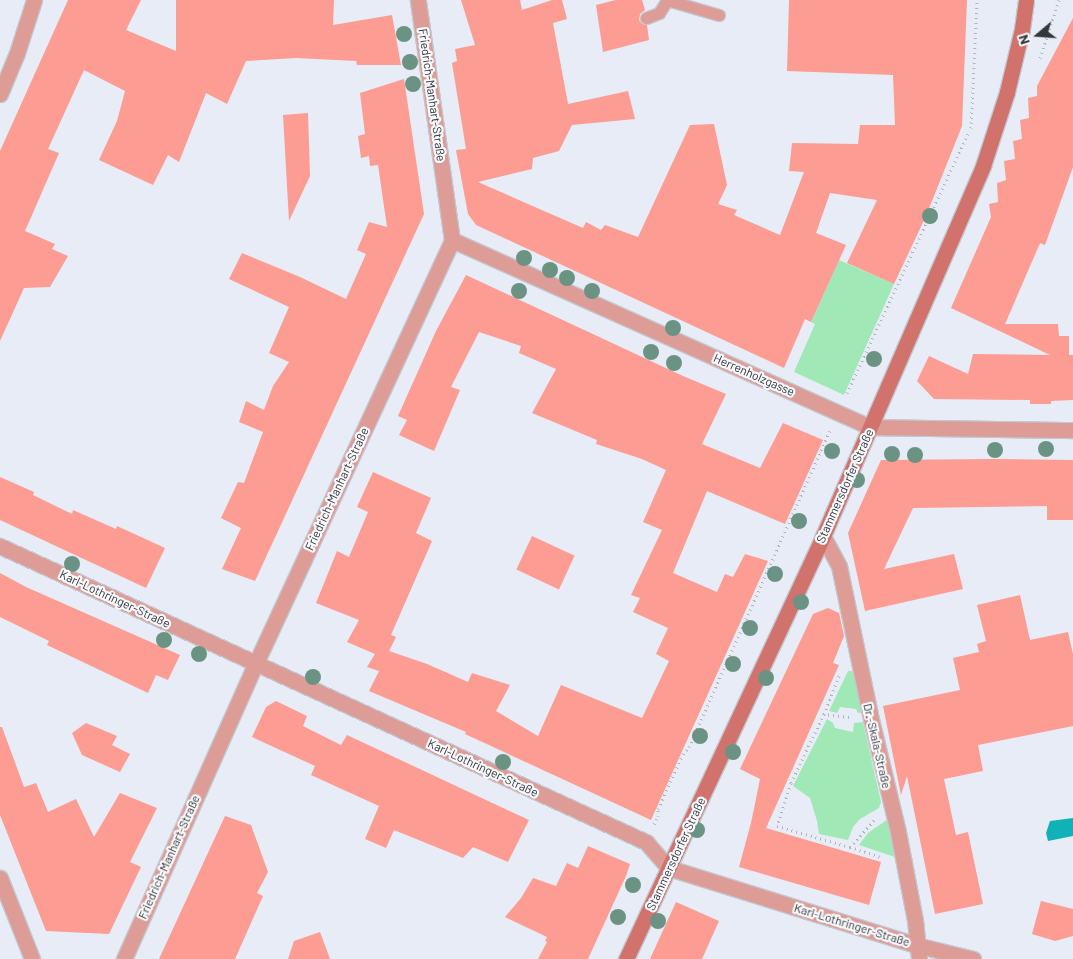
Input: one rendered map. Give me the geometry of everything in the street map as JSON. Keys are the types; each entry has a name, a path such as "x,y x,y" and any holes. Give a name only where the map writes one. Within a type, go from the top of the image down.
{"main road":[{"name":"Stammersdorfer Straße","path":"626,959 823,536 984,166 1007,92 1022,29 1026,0"}],"street":[{"path":"0,94 17,53 34,0"},
{"name":"Friedrich-Manhart-Straße","path":"124,959 255,665 452,240 418,0"},
{"name":"Herrenholzgasse","path":"452,240 871,427 1073,430"},
{"name":"Dr.-Skala-Straße","path":"823,536 839,566 915,920 917,952"},
{"name":"Karl-Lothringer-Straße","path":"0,546 255,665 646,842 669,868 917,952 973,959"},
{"path":"0,878 32,959"}],"lane":[{"path":"646,18 659,13 667,0 719,15"}],"path":[{"path":"870,714 840,718 824,714 791,783 777,826 903,863"},
{"path":"850,847 873,820 891,809"}],"green space":[{"path":"839,260 894,284 844,395 794,372 815,324 811,322"},
{"path":"848,671 852,671 863,713 858,713 856,709 840,707 837,713 829,711"},
{"path":"827,719 833,723 835,728 853,732 854,723 863,722 881,802 879,808 860,819 853,827 848,840 819,834 810,798 793,786"},
{"path":"888,819 895,857 859,845 868,833"}],"water":[{"path":"1073,818 1073,836 1048,841 1046,833 1050,821"}],"building":[{"path":"68,0 141,0 126,30 176,51 176,0 334,0 333,25 392,15 401,65 357,65 356,61 296,58 246,61 227,104 206,93 179,162 168,155 153,185 99,160 117,121 125,91 84,70 48,149 59,153 25,231 55,244 52,249 68,256 50,287 24,288 0,341 0,151"},
{"path":"461,0 520,0 522,10 552,0 562,0 567,19 553,23 568,104 628,91 635,119 572,125 559,151 533,158 532,169 478,182 583,228 586,222 601,230 605,225 638,237 690,125 714,124 727,185 718,204 737,210 734,215 780,235 804,172 789,171 792,143 858,144 860,125 895,125 893,75 787,71 789,0 967,0 962,126 926,216 894,284 847,263 877,200 830,193 816,233 846,245 811,322 805,319 784,368 476,225 468,214 456,150 466,149 452,63 457,61 455,49 475,45"},
{"path":"616,0 642,0 645,10 640,14 639,20 642,24 647,25 649,40 603,52 596,5"},
{"path":"1073,18 1073,167 1045,245 1040,243 1005,324 1058,324 1059,336 1069,336 1069,355 1073,355 1073,400 1051,401 1051,404 1030,404 1030,400 934,399 917,381 929,356 968,374 973,354 1050,355 951,308 991,217 989,204 998,202 997,183 1006,180 1004,161 1015,159 1013,141 1022,139 1020,120 1029,118 1028,98 1037,96 1037,86"},
{"path":"404,79 424,214 255,581 222,569 241,528 221,518 238,482 244,483 263,432 239,422 246,401 264,410 273,386 289,362 269,353 289,307 229,279 242,253 300,277 346,299 366,254 357,250 369,222 387,227 378,165 370,166 369,156 361,158 358,136 365,134 360,93"},
{"path":"308,113 310,176 289,221 283,115"},
{"path":"466,275 683,376 726,394 702,444 760,468 783,423 823,440 785,524 707,491 673,573 717,592 725,574 733,577 745,554 768,561 651,820 465,734 466,732 369,691 379,671 367,667 375,654 347,642 359,620 316,603 337,551 349,557 368,512 357,507 373,472 431,498 416,533 432,541 391,635 396,637 389,651 427,664 468,682 472,673 510,685 496,711 538,736 561,685 642,718 669,661 656,654 668,628 633,612 640,598 631,595 662,530 643,522 666,470 642,459 596,444 597,440 532,413 556,369 519,353 521,346 479,332 451,387 460,390 434,451 399,435 407,420 398,416 436,331"},
{"path":"881,460 1073,460 1073,520 1047,520 1047,506 913,508 884,569 954,554 963,589 865,611 848,533"},
{"path":"0,477 34,492 33,495 72,514 73,510 116,529 117,526 165,548 146,588 0,520"},
{"path":"532,536 575,556 559,589 516,570"},
{"path":"0,573 26,587 180,655 168,680 156,675 148,693 47,645 49,641 0,617"},
{"path":"1020,595 1030,640 1068,632 1073,654 1073,726 978,745 983,771 944,779 956,835 968,832 983,904 935,914 907,776 901,795 883,706 960,690 953,658 979,652 977,644 986,641 977,605"},
{"path":"828,608 839,613 844,636 833,663 839,665 766,828 881,862 869,905 739,867 760,779 740,769 813,614"},
{"path":"276,701 307,716 303,726 341,745 347,735 529,820 508,862 473,847 463,858 394,830 386,848 365,839 379,806 311,775 315,766 252,737 266,707"},
{"path":"86,723 117,736 112,745 130,754 120,772 82,755 72,733"},
{"path":"0,727 2,727 24,787 36,783 48,812 76,799 94,837 120,793 157,808 130,862 141,867 109,934 46,931 0,815"},
{"path":"225,816 251,825 268,872 257,893 263,896 235,959 159,959"},
{"path":"588,846 630,864 626,876 588,959 538,959 547,942 545,941 547,937 505,917 521,898 533,878 556,886 567,863 578,868"},
{"path":"1041,901 1073,909 1073,936 1055,941 1032,934"},
{"path":"676,902 719,921 702,959 650,959"},
{"path":"320,932 330,959 288,959 294,941"}]}
